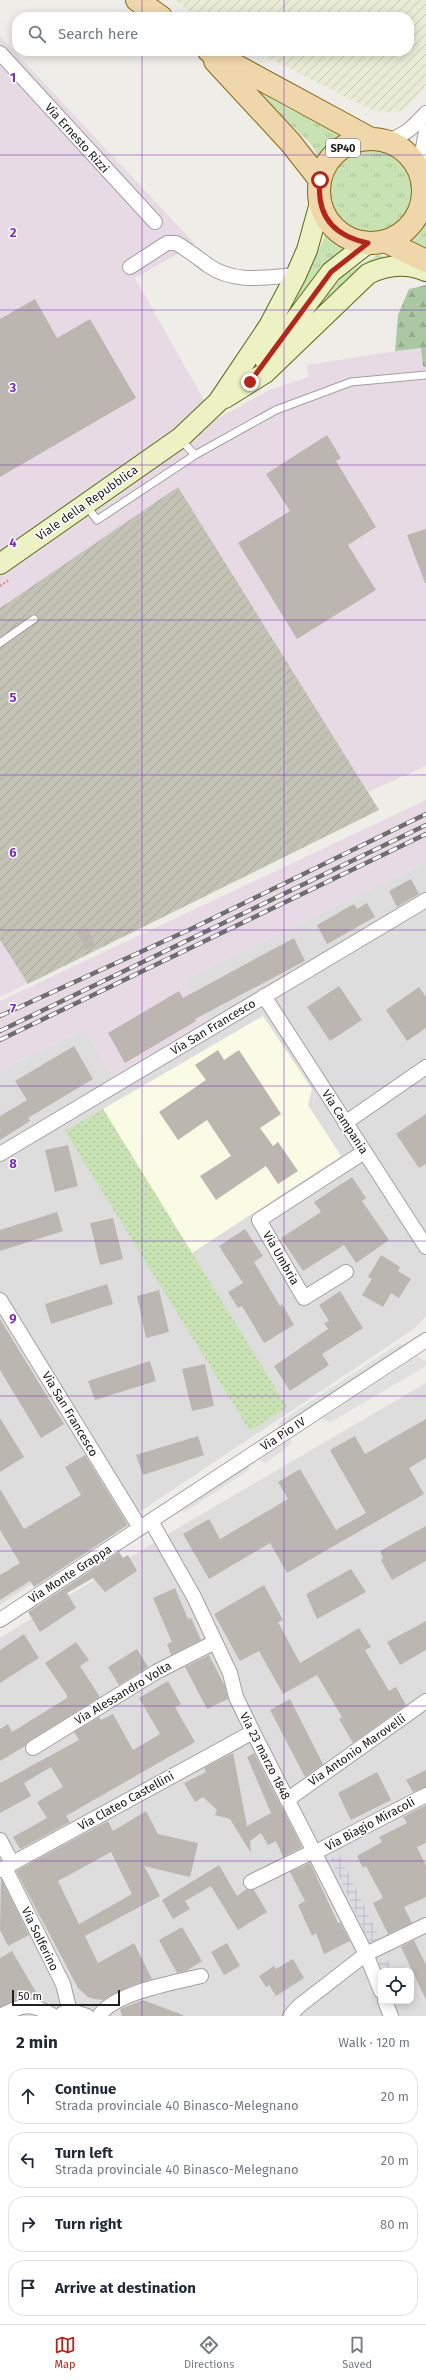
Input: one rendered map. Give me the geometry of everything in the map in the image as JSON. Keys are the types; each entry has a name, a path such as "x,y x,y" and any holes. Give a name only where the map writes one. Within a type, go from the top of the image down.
{"main road":[{"path":"137,0 154,12"},
{"name":"SP40","path":"213,56 290,142 320,180"},
{"name":"SP40","path":"218,56 378,140 398,147 409,156 417,168 423,194"},
{"name":"SP40","path":"378,140 354,142 339,151 327,164 320,180 320,203 326,218 338,231 352,240 377,242 426,261"},
{"path":"377,242 399,235 411,225 418,211 423,194"}],"street":[{"name":"Via Ernesto Rizzi","path":"0,53 155,222"},
{"path":"378,140 398,139 426,113"},
{"path":"423,194 422,154 426,130"},
{"path":"218,402 270,326 307,250 320,203"},
{"path":"130,267 167,243 176,242 209,267 227,276 244,279 296,275"},
{"path":"250,382 331,272 377,242"},
{"path":"218,402 265,373 368,274 379,269 394,266 405,266 426,271"},
{"name":"Viale della Repubblica","path":"0,564 180,438 218,402"},
{"name":"Via San Francesco","path":"0,1154 426,900"},
{"name":"Via Campania","path":"264,996 426,1247"},
{"path":"345,1122 426,1067"},
{"name":"Via Umbria","path":"346,1272 304,1298 259,1220 364,1152"},
{"name":"Via San Francesco","path":"0,1300 145,1524"},
{"name":"Via Pio IV","path":"145,1524 426,1340"},
{"name":"Via Monte Grappa","path":"0,1620 145,1524"},
{"name":"Via 23 marzo 1848","path":"145,1524 184,1579 230,1673 236,1697 366,1954 378,1984"},
{"name":"Via Alessandro Volta","path":"33,1748 156,1672 215,1642"},
{"name":"Via Antonio Marovelli","path":"287,1800 426,1701"},
{"name":"Via Clateo Castellini","path":"6,1867 253,1732"},
{"name":"Via Biagio Miracoli","path":"251,1882 426,1795"},
{"name":"Via Solferino","path":"0,1840 6,1867 63,1984 64,2014"},
{"path":"290,2016 299,2006 366,1954 426,1925"},
{"path":"99,2016 108,2007 128,1996 201,1976"},
{"path":"386,2004 391,2016"},
{"path":"0,2016 21,2006 28,2005 42,2009 54,2016"},
{"path":"64,2014 87,2016"}],"lane":[{"path":"86,505 98,520 195,455 276,410 351,382 426,375"},
{"path":"180,438 195,455"},
{"path":"0,643 34,619"}],"shaded area":[{"path":"175,0 426,0 426,84 406,109 392,113 372,110 265,56 414,56 414,12 191,12"},
{"path":"0,36 12,49 12,56 19,56 195,244 135,278 205,402 183,425 0,554"},
{"path":"421,347 423,366 426,367 426,766 368,792 379,810 0,997 0,573 222,416 269,390 308,377 307,365"},
{"path":"178,487 379,810 28,984 0,940 0,608"},
{"path":"426,800 426,862 184,980 209,1021 113,1078 85,1029 0,1070 0,1001"},
{"path":"426,862 426,1316 414,1329 0,1605 0,1070 85,1029 113,1078 184,980"},
{"path":"263,1016 312,1089 308,1105 341,1156 192,1253 103,1109"},
{"path":"398,1344 406,1345 280,1428 278,1423"},
{"path":"417,1356 426,1361 426,1366 331,1422 321,1419"},
{"path":"426,1383 426,2016 0,2016 0,1638 178,1528"},
{"path":"292,1438 291,1444 266,1463 258,1460"},
{"path":"249,1465 249,1470 185,1512 181,1511"},
{"path":"339,1854 380,1938 370,1944 331,1859"},
{"path":"387,1959 391,1968 382,1968 379,1962"}],"green space":[{"path":"256,89 289,109 343,135 343,138 322,157 318,157 311,144 256,91"},
{"path":"371,149 387,152 401,161 410,175 413,191 410,207 401,221 387,230 371,233 355,230 341,221 332,207 329,191 332,175 341,161 355,152"},
{"path":"426,223 426,248 411,242 410,240"},
{"path":"326,234 348,249 288,317"},
{"path":"378,255 391,258 305,326 319,302 335,284 354,269"},
{"path":"426,285 426,367 423,366 421,348 395,351 398,315 409,289"},
{"path":"103,1109 287,1407 250,1431 65,1131"}],"building":[{"path":"35,299 57,338 90,319 136,398 0,477 0,319"},
{"path":"327,435 341,458 336,461 376,527 348,545 376,590 297,639 238,543 290,511 266,474"},
{"path":"426,529 426,583 425,583 407,535"},
{"path":"411,879 419,894 397,907 389,891"},
{"path":"367,903 375,917 327,944 317,925 354,904 357,909"},
{"path":"87,928 95,945 85,950 77,932"},
{"path":"294,938 305,961 195,1019 196,1021 125,1063 108,1033 179,991 183,998"},
{"path":"339,986 362,1020 330,1041 307,1007"},
{"path":"419,987 426,997 426,1028 407,1041 386,1010"},
{"path":"74,1046 93,1079 28,1118 30,1121 0,1140 0,1116 27,1100 15,1081"},
{"path":"218,1050 224,1060 239,1050 281,1114 260,1128 273,1146 278,1142 298,1171 278,1184 266,1166 216,1200 200,1176 231,1156 207,1120 178,1140 159,1112 206,1080 195,1065"},
{"path":"426,1114 426,1164 419,1168 396,1134"},
{"path":"68,1145 78,1186 55,1192 45,1150"},
{"path":"352,1177 366,1198 362,1201 389,1240 356,1263 344,1245 303,1271 281,1238 321,1212 314,1202"},
{"path":"57,1212 63,1231 0,1251 0,1230"},
{"path":"113,1218 123,1259 100,1265 90,1223"},
{"path":"245,1229 263,1256 254,1262 280,1306 282,1304 294,1325 264,1343 242,1306 238,1308 228,1292 243,1283 219,1246"},
{"path":"381,1255 400,1267 398,1271 411,1279 399,1298 391,1293 383,1307 362,1295 372,1279 368,1277"},
{"path":"107,1284 113,1304 51,1324 45,1304"},
{"path":"159,1290 169,1332 146,1338 137,1296"},
{"path":"340,1291 363,1328 322,1354 329,1365 290,1391 274,1366 328,1329 324,1323 329,1321 319,1305"},
{"path":"0,1319 64,1424 41,1438 0,1370"},
{"path":"150,1361 156,1381 95,1400 88,1381"},
{"path":"205,1364 214,1406 192,1411 182,1369"},
{"path":"0,1418 24,1457 0,1472"},
{"path":"426,1419 426,1458 409,1468 424,1494 287,1573 270,1543 209,1579 183,1534 209,1519 220,1539 288,1499 278,1482 300,1469 336,1530 366,1513 330,1450 355,1436 365,1454"},
{"path":"198,1436 204,1455 143,1475 136,1455"},
{"path":"85,1455 128,1525 34,1587 30,1581 0,1600 0,1575 20,1563 0,1530 0,1489 24,1529 81,1495 65,1467"},
{"path":"426,1526 426,1561 392,1580 381,1560 383,1558 380,1551"},
{"path":"119,1552 123,1558 128,1555 137,1571 105,1592 93,1578 67,1593 76,1608 40,1632 28,1612"},
{"path":"351,1569 366,1592 317,1619 306,1594"},
{"path":"264,1585 283,1620 278,1622 300,1663 359,1628 371,1647 365,1650 389,1691 396,1687 406,1705 353,1743 339,1719 342,1717 317,1675 283,1694 259,1651 240,1661 214,1614"},
{"path":"175,1588 188,1619 191,1618 201,1640 171,1655 167,1644 172,1642 153,1598"},
{"path":"426,1621 426,1650 400,1665 387,1642"},
{"path":"24,1634 39,1658 0,1683 0,1650"},
{"path":"76,1642 89,1660 80,1666 100,1697 29,1741 25,1746 0,1761 0,1729 8,1724 12,1732 67,1698 67,1695 45,1663"},
{"path":"137,1649 148,1667 119,1685 108,1667"},
{"path":"209,1655 225,1686 228,1699 207,1709 185,1667"},
{"path":"168,1681 181,1704 175,1707 195,1742 66,1816 70,1822 20,1849 13,1837 47,1818 37,1802 63,1787 51,1767 24,1783 31,1796 0,1813 0,1783 79,1740 74,1732 99,1717 101,1720 113,1714 133,1750 160,1734 139,1698"},
{"path":"290,1699 323,1764 305,1777 270,1710"},
{"path":"233,1753 247,1826 271,1813 247,1757 254,1753 302,1847 283,1857 276,1841 268,1845 261,1833 250,1841 251,1853 230,1819 215,1815 217,1810 203,1797 195,1802 184,1783 206,1772 204,1768"},
{"path":"426,1770 426,1787 413,1792 406,1780"},
{"path":"377,1772 391,1800 351,1820 338,1793"},
{"path":"426,1805 426,1843 417,1847 426,1866 426,1897 404,1907 412,1923 388,1934 373,1903 383,1898 366,1866 363,1868 357,1856 382,1842 379,1837 407,1823 403,1817"},
{"path":"146,1811 158,1834 198,1843 190,1877 144,1866 160,1896 85,1936 98,1963 134,1943 152,1979 128,1987 103,2000 88,1997 78,1988 16,1871 108,1821 113,1831","holes":["111,1852 132,1894 79,1924 58,1881"]},
{"path":"310,1863 338,1923 340,1922 350,1941 324,1954 316,1933 312,1936 298,1905 305,1901 290,1872"},
{"path":"219,1865 237,1896 247,1889 254,1890 267,1912 238,1930 211,1886 185,1901 190,1909 173,1919 162,1900"},
{"path":"1,1878 29,1935 8,1946 0,1930"},
{"path":"182,1927 202,1961 186,1971 177,1973 159,1940"},
{"path":"414,1940 426,1965 426,2000 414,1975 414,1968 411,1968 401,1947"},
{"path":"227,1943 240,1966 224,1975 211,1952"},
{"path":"12,1951 36,1992 25,1998 0,2007 0,1958"},
{"path":"293,1959 304,1978 276,1996 269,1985 266,1987 259,1976 274,1966 276,1969"},
{"path":"143,2000 183,2016 122,2016 120,2009"}],"railway":[{"path":"0,1016 193,928 426,814"},
{"path":"0,1031 426,825"},
{"path":"0,1040 426,834"}],"route":[{"path":"250,382 255,373 331,272 368,243 352,240 338,231 326,218 320,203 320,180"}]}
